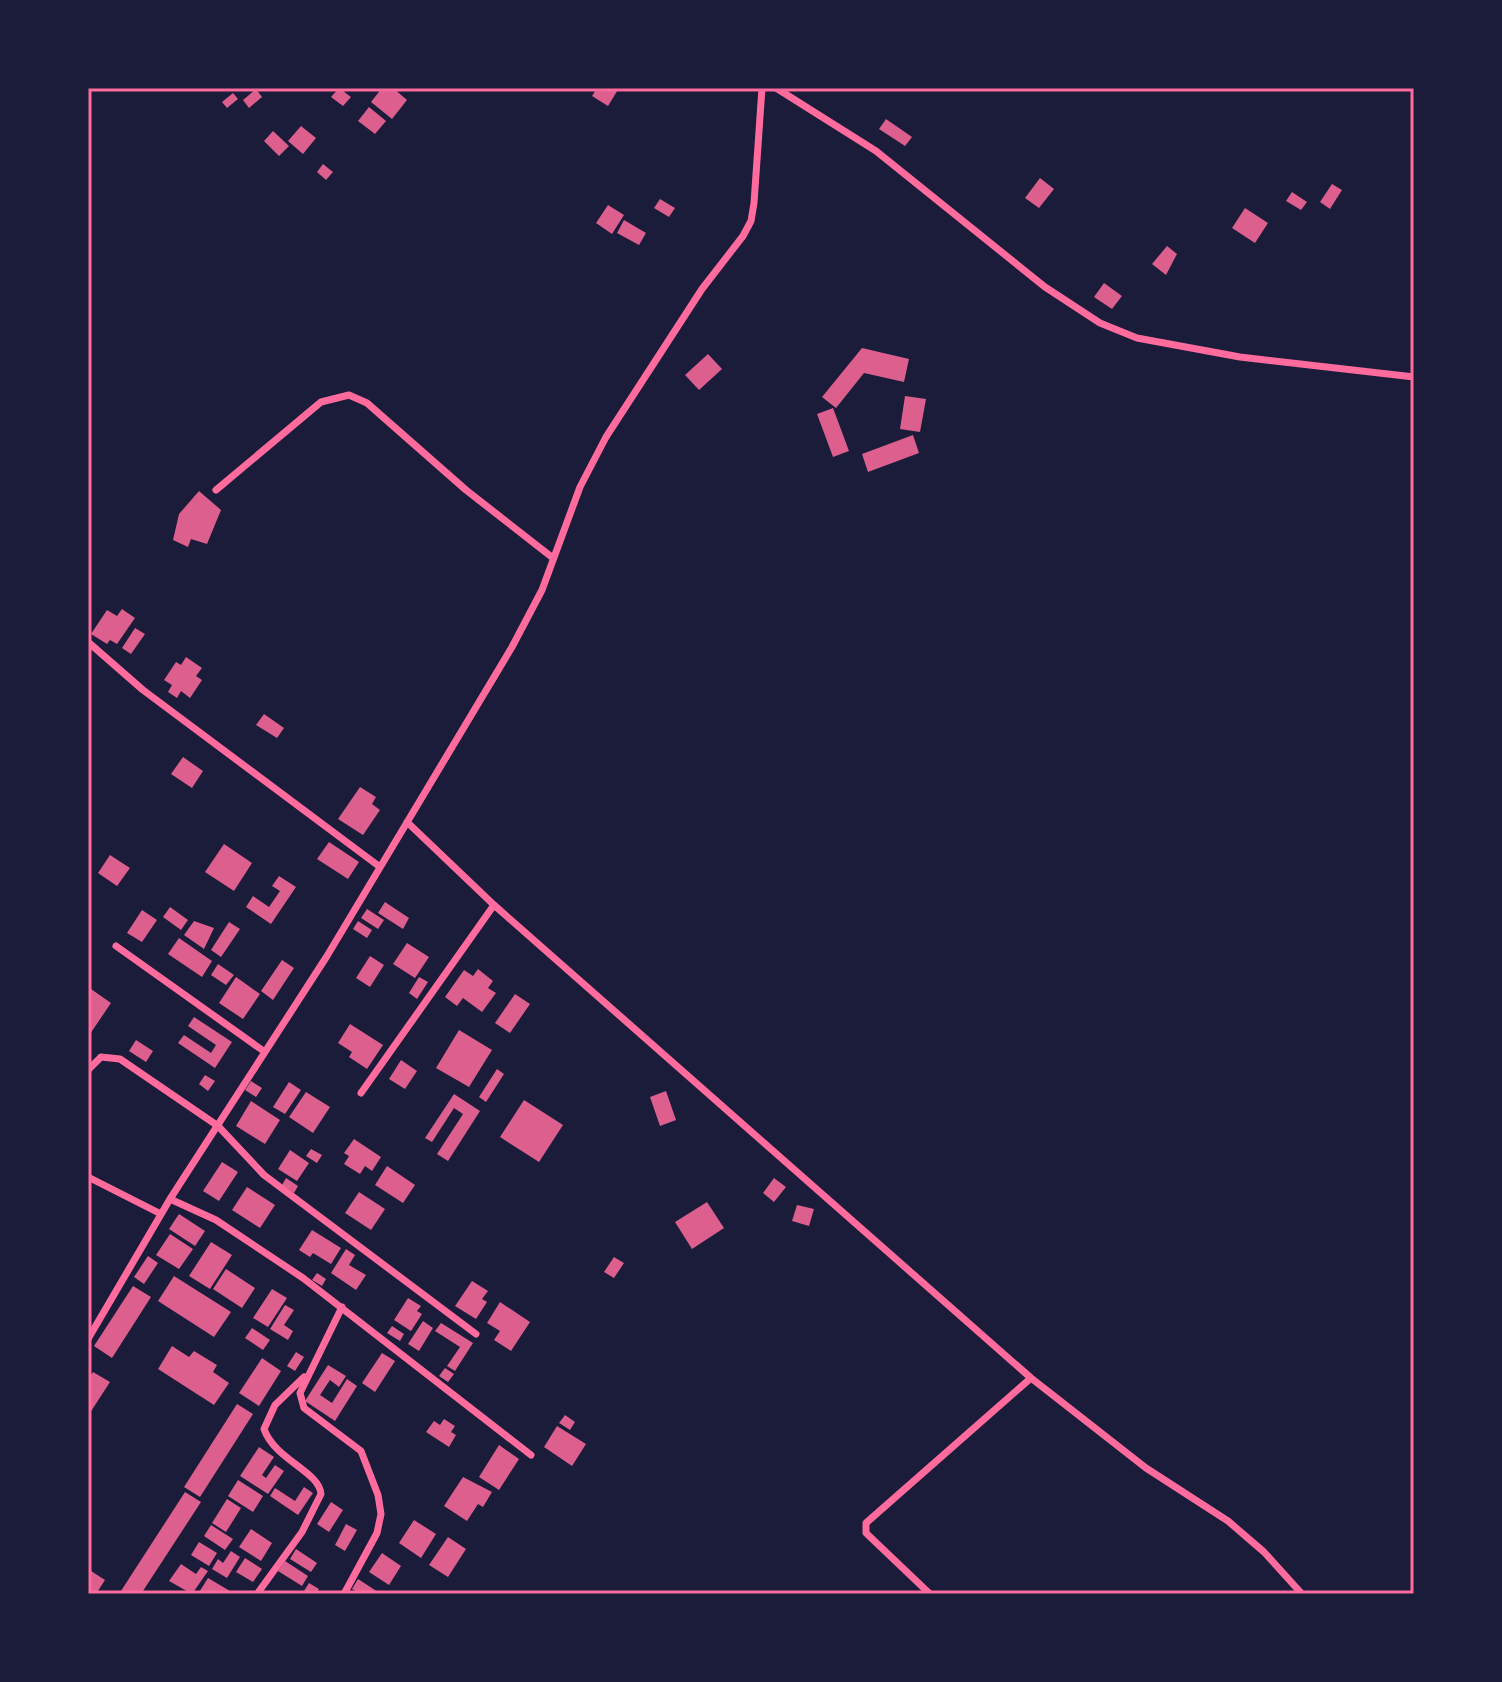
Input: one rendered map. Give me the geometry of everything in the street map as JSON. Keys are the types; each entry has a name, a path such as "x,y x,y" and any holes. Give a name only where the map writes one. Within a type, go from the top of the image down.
{"street":[{"path":"88,1339 170,1199 380,867 512,647 553,558 580,487 606,437 751,221 762,88"},
{"path":"776,88 876,151 1045,287 1100,323 1137,338 1240,357 1414,377"},
{"path":"216,490 321,402 349,395 367,403 466,490 553,558"},
{"path":"88,642 143,690 380,867"},
{"path":"407,822 494,905 1031,1378 1146,1468 1228,1521 1302,1594"},
{"path":"361,1093 494,905"},
{"path":"116,946 265,1052"},
{"path":"88,1070 101,1057 120,1059 218,1126 264,1175 476,1334"},
{"path":"88,1177 161,1214"},
{"path":"170,1199 216,1220 342,1307 531,1455"},
{"path":"342,1307 306,1374 300,1393 304,1408 361,1451 378,1495 381,1514 377,1533 344,1594"},
{"path":"257,1594 302,1532 321,1494 317,1481 278,1454 264,1429 275,1405 306,1374"},
{"path":"930,1594 866,1533 866,1523 1031,1378"}],"building":[{"path":"339,88 351,97 343,106 331,97"},
{"path":"382,88 393,88 407,100 392,119 371,102"},
{"path":"597,88 619,88 608,106 592,96"},
{"path":"256,89 262,97 249,108 243,100"},
{"path":"233,93 238,99 227,108 222,102"},
{"path":"369,107 386,121 375,134 358,121"},
{"path":"886,119 912,137 905,146 879,129"},
{"path":"301,126 316,138 303,154 288,141"},
{"path":"273,131 289,146 279,156 264,141"},
{"path":"323,164 333,172 326,180 317,172"},
{"path":"1040,178 1054,189 1039,208 1025,198"},
{"path":"1332,184 1342,190 1330,209 1320,202"},
{"path":"1292,192 1307,202 1301,210 1286,201"},
{"path":"660,199 675,208 669,217 654,208"},
{"path":"608,205 624,215 612,234 596,223"},
{"path":"1245,208 1268,223 1255,243 1232,228"},
{"path":"624,220 646,233 639,245 617,233"},
{"path":"1167,246 1177,254 1166,275 1152,264"},
{"path":"1104,283 1122,296 1112,309 1094,297"},
{"path":"862,348 909,359 904,382 864,373 836,408 822,397"},
{"path":"708,354 722,369 699,390 685,375"},
{"path":"905,396 926,399 920,432 900,429"},
{"path":"833,408 849,451 833,457 817,414"},
{"path":"913,435 919,453 868,472 862,454"},
{"path":"199,491 221,510 207,544 191,539 188,547 173,540 179,514"},
{"path":"122,609 135,618 117,644 110,640 107,644 91,634 107,610 117,616"},
{"path":"135,628 145,634 131,654 122,648"},
{"path":"186,657 202,668 196,676 202,680 190,698 181,691 177,698 168,692 172,685 164,680 176,662 181,665"},
{"path":"264,714 284,728 277,738 256,725"},
{"path":"183,757 203,771 192,788 171,774"},
{"path":"360,787 376,797 372,804 380,810 363,835 338,819"},
{"path":"329,842 359,862 348,879 317,859"},
{"path":"224,844 252,863 234,891 205,872"},
{"path":"110,855 130,868 117,886 98,873"},
{"path":"279,876 296,887 271,924 246,907 253,896 269,907 280,891 272,886"},
{"path":"385,902 409,918 403,929 378,913"},
{"path":"170,907 188,920 181,930 163,917"},
{"path":"367,909 384,920 378,929 361,918"},
{"path":"142,910 157,920 142,942 127,933"},
{"path":"194,921 214,928 204,949 184,935"},
{"path":"358,921 372,930 367,938 353,929"},
{"path":"229,922 240,929 221,957 211,950"},
{"path":"179,938 212,961 202,977 168,954"},
{"path":"407,943 429,957 415,978 393,964"},
{"path":"370,956 384,965 370,987 356,978"},
{"path":"282,960 294,968 273,1000 261,991"},
{"path":"218,964 234,975 226,985 211,975"},
{"path":"478,969 493,981 488,988 496,993 482,1012 463,998 457,1006 445,997 464,970 473,976"},
{"path":"236,977 260,994 243,1019 219,1003"},
{"path":"419,977 428,982 417,999 409,993"},
{"path":"91,989 111,1003 88,1037 88,993"},
{"path":"515,994 530,1004 510,1033 495,1023"},
{"path":"194,1017 232,1042 215,1068 178,1043 184,1035 211,1053 216,1045 188,1026"},
{"path":"350,1024 383,1045 367,1069 349,1057 352,1052 338,1043"},
{"path":"459,1030 492,1050 469,1087 436,1068"},
{"path":"136,1040 153,1051 146,1062 129,1051"},
{"path":"401,1060 417,1071 405,1089 389,1079"},
{"path":"497,1069 504,1074 486,1102 479,1097"},
{"path":"205,1075 215,1081 208,1091 199,1084"},
{"path":"251,1081 262,1088 256,1097 245,1090"},
{"path":"289,1082 301,1090 285,1114 273,1107"},
{"path":"666,1091 676,1120 660,1126 650,1097"},
{"path":"306,1092 330,1107 313,1133 289,1117"},
{"path":"454,1094 480,1111 448,1161 437,1154 463,1114 454,1108 432,1142 425,1138"},
{"path":"524,1100 563,1125 539,1162 500,1137"},
{"path":"251,1101 280,1120 265,1144 236,1126"},
{"path":"354,1139 381,1157 372,1171 365,1166 360,1174 344,1164 349,1156 344,1153"},
{"path":"311,1149 322,1155 317,1163 306,1156"},
{"path":"290,1150 309,1163 297,1181 278,1169"},
{"path":"222,1162 238,1172 219,1201 203,1191"},
{"path":"387,1166 415,1185 403,1203 375,1185"},
{"path":"286,1178 298,1186 294,1193 282,1185"},
{"path":"774,1178 786,1187 774,1202 763,1193"},
{"path":"247,1187 275,1205 260,1228 232,1210"},
{"path":"359,1192 385,1209 371,1230 345,1213"},
{"path":"707,1202 724,1228 692,1249 675,1222"},
{"path":"797,1205 814,1209 809,1226 792,1221"},
{"path":"179,1214 205,1231 195,1246 169,1229"},
{"path":"312,1230 341,1248 331,1264 313,1253 310,1257 299,1250"},
{"path":"170,1234 193,1249 179,1269 156,1255"},
{"path":"211,1242 232,1255 210,1289 189,1276"},
{"path":"346,1249 355,1255 349,1265 366,1275 356,1290 331,1273"},
{"path":"148,1256 158,1263 144,1284 134,1277"},
{"path":"614,1257 624,1263 614,1278 604,1272"},
{"path":"226,1269 255,1288 242,1308 213,1289"},
{"path":"317,1273 326,1279 322,1286 312,1280"},
{"path":"174,1276 231,1312 214,1337 158,1301"},
{"path":"472,1281 488,1291 482,1299 487,1302 476,1319 455,1306"},
{"path":"133,1286 151,1297 112,1358 94,1346"},
{"path":"272,1289 287,1298 268,1327 253,1318"},
{"path":"408,1298 421,1306 417,1311 422,1314 411,1331 394,1320"},
{"path":"500,1302 530,1322 511,1351 494,1340 500,1331 487,1323"},
{"path":"285,1305 294,1310 284,1325 293,1331 288,1340 270,1329"},
{"path":"423,1321 433,1328 419,1351 408,1344"},
{"path":"441,1323 473,1343 455,1371 447,1366 460,1347 435,1331"},
{"path":"392,1326 404,1334 400,1341 387,1333"},
{"path":"252,1328 270,1340 263,1350 245,1338"},
{"path":"172,1346 189,1357 194,1351 217,1365 213,1372 229,1383 214,1405 158,1369"},
{"path":"296,1352 304,1357 295,1371 287,1366"},
{"path":"382,1353 395,1361 375,1392 362,1383"},
{"path":"262,1358 281,1371 259,1406 239,1393"},
{"path":"328,1365 346,1376 339,1387 330,1380 320,1395 332,1403 347,1379 357,1386 335,1421 305,1401"},
{"path":"445,1368 454,1374 448,1382 439,1376"},
{"path":"93,1372 110,1382 88,1416 88,1380"},
{"path":"237,1404 253,1414 200,1497 184,1487"},
{"path":"565,1415 575,1422 570,1430 559,1423"},
{"path":"444,1419 455,1426 451,1432 456,1435 449,1447 426,1432 434,1421 440,1425"},
{"path":"557,1426 586,1444 572,1466 544,1447"},
{"path":"499,1445 519,1459 499,1490 479,1477"},
{"path":"259,1447 274,1457 262,1475 266,1478 275,1465 284,1471 268,1494 240,1476"},
{"path":"463,1477 492,1492 483,1507 478,1504 467,1521 444,1506"},
{"path":"238,1480 263,1496 253,1512 228,1496"},
{"path":"304,1487 313,1493 298,1515 270,1496 275,1488 295,1501"},
{"path":"185,1492 201,1502 141,1594 119,1594"},
{"path":"227,1499 241,1508 226,1532 212,1523"},
{"path":"331,1502 343,1510 329,1532 317,1524"},
{"path":"414,1520 436,1534 421,1558 399,1543"},
{"path":"346,1524 357,1530 345,1551 335,1545"},
{"path":"211,1525 233,1539 225,1550 204,1536"},
{"path":"251,1529 272,1543 261,1561 239,1547"},
{"path":"448,1537 466,1549 448,1577 429,1565"},
{"path":"199,1542 217,1553 209,1566 191,1555"},
{"path":"296,1549 317,1563 311,1572 290,1559"},
{"path":"231,1551 240,1557 227,1578 212,1569 218,1559 223,1563"},
{"path":"382,1553 401,1566 389,1585 369,1572"},
{"path":"245,1558 262,1569 253,1582 236,1572"},
{"path":"285,1561 308,1576 302,1586 278,1571"},
{"path":"181,1564 196,1574 201,1567 208,1571 192,1594 169,1581"},
{"path":"88,1569 105,1580 96,1594 88,1594"},
{"path":"208,1578 235,1594 198,1594"},
{"path":"358,1579 381,1594 360,1594 352,1589"},
{"path":"309,1583 319,1589 315,1594 302,1594"}]}
